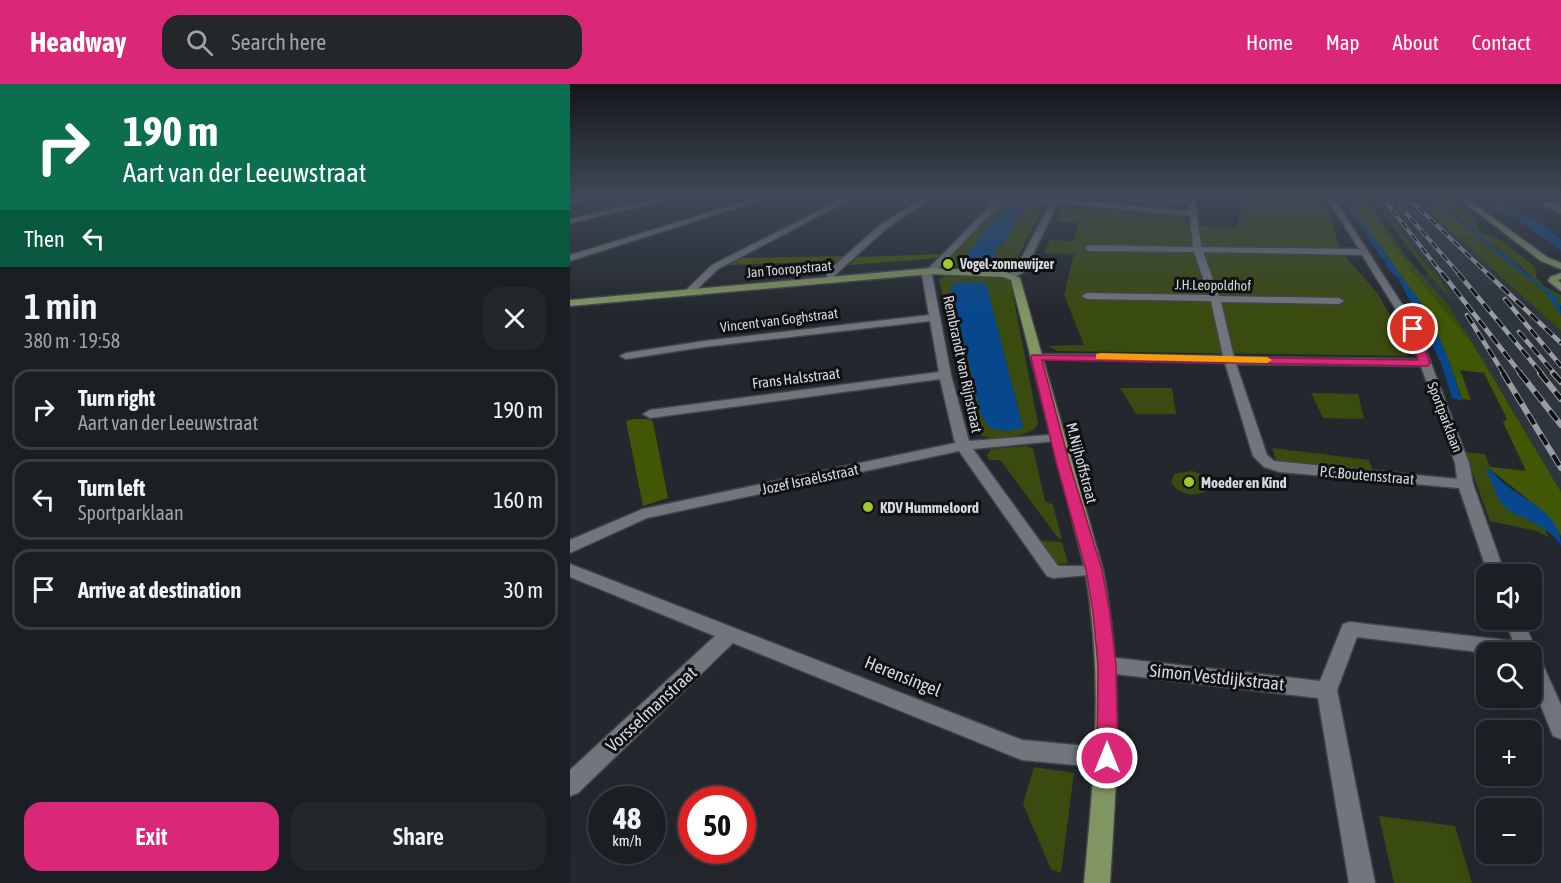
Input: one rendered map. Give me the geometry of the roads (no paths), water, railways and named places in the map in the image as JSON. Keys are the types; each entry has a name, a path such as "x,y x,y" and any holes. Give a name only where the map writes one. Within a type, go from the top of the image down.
{"main road":[{"path":"1511,234 1545,259 1561,266"},
{"path":"1545,259 1544,262 1561,276 1553,279 1561,288"},
{"name":"Jan Tooropstraat","path":"570,303 931,271 1011,276"},
{"name":"M.Nijhoffstraat","path":"1011,276 1017,282 1056,437 1094,570 1102,613 1107,665 1107,758"},
{"path":"1097,883 1107,758"}],"street":[{"path":"570,258 646,234"},
{"path":"690,291 715,267 779,234"},
{"path":"830,279 830,274 875,234"},
{"path":"931,271 967,234"},
{"path":"1011,276 1019,272 1038,234"},
{"path":"1195,234 1197,249 1215,298 1229,359"},
{"name":"Sportparklaan","path":"1353,234 1413,329 1462,463 1465,484 1493,564"},
{"path":"1089,248 1364,252"},
{"name":"Rembrandt van Rijnstraat","path":"931,271 927,275 945,375 963,446 1053,572 1094,570"},
{"name":"J.H.Leopoldhof","path":"1087,296 1339,301"},
{"name":"Vincent van Goghstraat","path":"626,356 704,344 935,316"},
{"path":"1036,357 1424,363"},
{"name":"P.C.Boutensstraat","path":"1229,359 1260,456 1270,466 1465,484"},
{"name":"Frans Halsstraat","path":"650,414 945,375"},
{"name":"Jozef Israëlsstraat","path":"570,547 643,514 963,446 1056,437"},
{"name":"Herensingel","path":"570,570 1022,750 1107,758"},
{"path":"1362,883 1327,690 1350,629 1476,647"},
{"name":"Vorsselmanstraat","path":"570,785 731,633"},
{"name":"Simon Vestdijkstraat","path":"1107,665 1327,690"},
{"path":"1542,686 1561,729"}],"water":[{"path":"1008,234 1003,242 994,249 995,257 992,262 973,264 964,260 964,258 982,235"},
{"path":"1367,234 1372,234 1428,313 1449,360 1462,401 1452,398 1441,363 1398,277 1392,273"},
{"path":"1474,234 1478,234 1554,295 1561,315 1546,293"},
{"path":"1538,234 1554,234 1561,240 1561,251"},
{"path":"955,283 986,283 1023,427 1019,429 990,428 981,415 951,288"},
{"path":"1486,469 1491,470 1499,480 1533,503 1553,521 1559,532 1561,546 1543,528 1513,513 1503,505"}],"railway":[{"path":"1411,234 1443,275"},
{"path":"1425,234 1460,275"},
{"path":"1446,234 1489,275"},
{"path":"1442,273 1521,374"},
{"path":"1458,273 1542,374"},
{"path":"1487,273 1561,343"},
{"path":"1505,299 1561,366"},
{"path":"1467,315 1504,374"},
{"path":"1519,332 1555,374"},
{"path":"1503,373 1561,468"},
{"path":"1520,373 1561,425"},
{"path":"1540,373 1561,399"},
{"path":"1553,373 1561,382"}],"place":[{"name":"Vogel-zonnewijzer","path":"948,264"},
{"name":"Moeder en Kind","path":"1189,482"},
{"name":"KDV Hummeloord","path":"868,507"}]}
